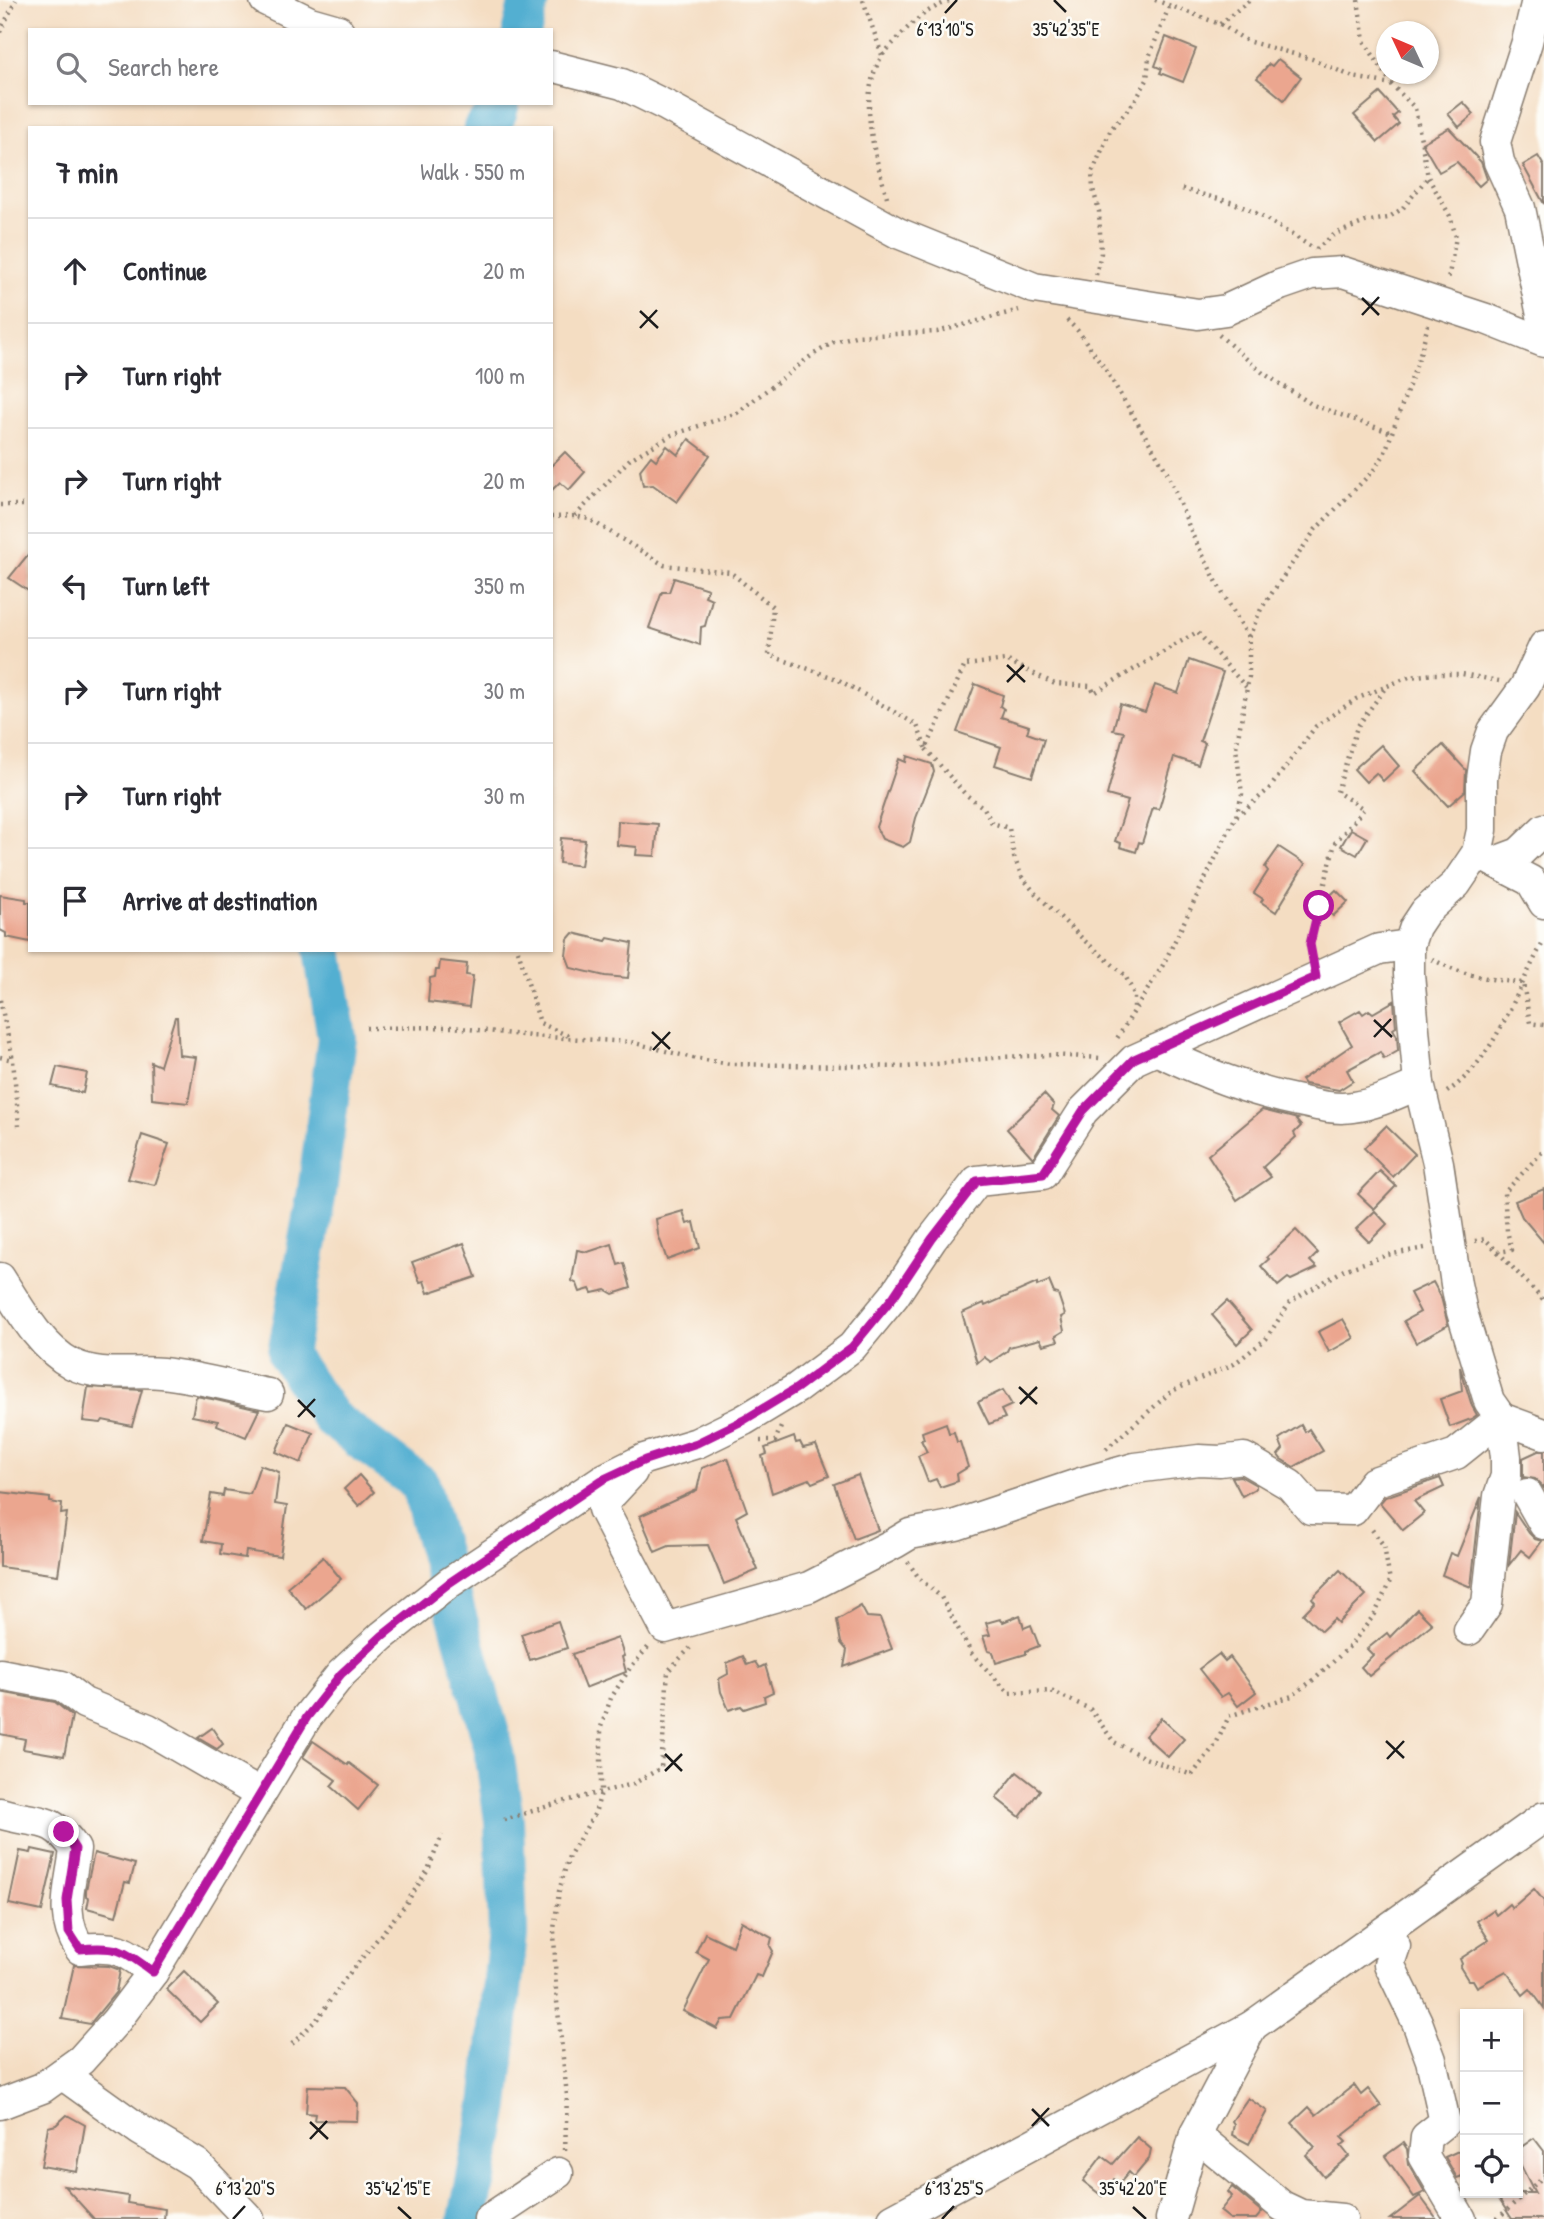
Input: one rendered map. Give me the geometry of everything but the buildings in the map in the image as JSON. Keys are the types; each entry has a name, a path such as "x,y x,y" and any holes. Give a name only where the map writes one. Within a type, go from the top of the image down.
{"street":[{"path":"265,0 310,22 331,28"},
{"path":"1537,0 1527,42 1495,142 1499,162 1520,208 1544,326"},
{"path":"553,67 622,84 825,191 898,233 1031,298 1092,296 1198,314 1226,310 1280,285 1312,275 1343,272 1439,303 1544,342"},
{"path":"1486,858 1482,830 1482,779 1486,751 1493,731 1525,687 1544,646"},
{"path":"1469,1630 1487,1604 1499,1496 1506,1476 1506,1457 1501,1418 1489,1401 1462,1312 1438,1163 1422,1096 1409,974 1409,945 1415,927 1425,912 1486,858 1519,853 1544,829"},
{"path":"1486,858 1531,881 1544,903"},
{"path":"0,2104 42,2088 62,2074 81,2060 116,2021 153,1972 307,1717 341,1674 382,1636 449,1583 602,1480 645,1460 697,1443 744,1420 797,1388 852,1347 894,1296 932,1239 977,1181 1043,1174 1083,1111 1134,1053 1379,949 1409,945"},
{"path":"1134,1053 1279,1097 1324,1107 1351,1108 1422,1096"},
{"path":"0,1278 24,1316 51,1348 70,1363 88,1371 161,1373 268,1394"},
{"path":"645,1460 606,1500 603,1509 665,1628 809,1587 910,1534 956,1525 1135,1468 1199,1460 1244,1458 1290,1485 1311,1509 1353,1510 1374,1482 1456,1454 1501,1418"},
{"path":"1501,1418 1544,1434"},
{"path":"1527,1494 1544,1524"},
{"path":"0,1674 62,1686 83,1703 148,1729 260,1794"},
{"path":"0,1813 54,1825 64,1832 75,1849 67,1900 69,1932 80,1949 100,1947 123,1950 153,1972"},
{"path":"893,2219 1252,2026 1544,1817"},
{"path":"1395,1946 1389,1964 1417,2022 1431,2060 1445,2122 1426,2137 1424,2157 1461,2219"},
{"path":"1171,2219 1195,2134 1252,2026"},
{"path":"62,2074 140,2130 197,2164 249,2219"},
{"path":"1195,2134 1282,2206 1301,2215 1342,2219"},
{"path":"489,2219 558,2173"}],"path":[{"path":"0,32 16,0"},
{"path":"863,0 882,56"},
{"path":"898,233 875,157 869,116 872,79 882,56 923,13 952,0"},
{"path":"1155,0 1220,24 1247,41 1312,59 1353,77 1376,81"},
{"path":"1220,24 1250,0"},
{"path":"1358,0 1364,41 1376,60"},
{"path":"1092,296 1101,253 1099,211 1092,173 1111,129 1135,101 1147,80 1149,57 1169,7"},
{"path":"1135,1010 1185,925 1236,817 1242,794 1236,748 1249,677 1249,638 1261,609 1315,530 1373,471 1384,455 1395,417 1439,303 1456,237 1450,216 1428,177 1415,108 1391,84"},
{"path":"1315,250 1335,233 1365,222 1388,218 1403,208 1428,177"},
{"path":"1182,189 1234,203 1258,214 1315,250 1343,272"},
{"path":"575,516 630,459 672,435 737,413 811,356 834,342 855,336 937,332 1031,298 1079,331 1132,411 1167,472 1193,536 1249,638"},
{"path":"1198,314 1263,373 1313,405 1392,433"},
{"path":"0,505 28,505"},
{"path":"366,1028 452,1027 530,1036 631,1042 730,1064 906,1068 1052,1055 1134,1053 1134,994 1125,975 1036,894 1022,877 1014,857 1009,828 992,823 984,808 965,793 926,749 917,725 837,679 769,655 773,607 730,572 664,565 589,519 575,516 553,517"},
{"path":"926,749 965,665 1006,660 1055,684 1091,686 1094,693 1197,632 1246,687"},
{"path":"1236,817 1269,789 1316,726 1356,699 1409,677 1434,674 1462,674 1525,687"},
{"path":"1316,977 1310,944 1335,843 1364,809 1337,792 1357,727 1386,687"},
{"path":"1422,1096 1459,1084 1481,1059 1544,941"},
{"path":"1409,945 1463,973 1490,980 1523,983"},
{"path":"519,952 540,1023 573,1038"},
{"path":"1523,983 1530,1023 1544,1025"},
{"path":"0,1000 12,1060 19,1126"},
{"path":"0,1057 12,1060"},
{"path":"1498,1252 1512,1250 1507,1231 1504,1192 1544,1150"},
{"path":"1081,1483 1109,1446 1172,1391 1234,1364 1266,1339 1290,1302 1343,1270 1387,1255 1485,1239 1544,1301"},
{"path":"895,1543 919,1578 940,1597 972,1654 1009,1693 1051,1691 1090,1709 1114,1742 1145,1758 1192,1775 1216,1744 1229,1716 1292,1696 1317,1678 1350,1646 1375,1614 1390,1581 1384,1546 1360,1513 1353,1510"},
{"path":"558,2173 565,2153 567,2096 556,1992 554,1929 559,1891 569,1856 595,1813 601,1793 601,1727 611,1698 630,1668 665,1628"},
{"path":"504,1820 633,1784 661,1768 668,1671 693,1645"},
{"path":"292,2044 318,2018 344,1980 405,1905 428,1870 442,1835"},
{"path":"1497,2219 1544,2176"}],"waterway":[{"path":"522,28 529,0"},
{"path":"485,126 497,113 499,105"},
{"path":"323,952 337,1038 317,1192 287,1354 331,1418 420,1484 493,1745 504,1820 508,1933 490,2106 468,2219"}],"route":[{"path":"64,1832 75,1849 67,1900 69,1932 80,1949 100,1947 123,1950 153,1972 307,1717 341,1674 382,1636 449,1583 602,1480 645,1460 697,1443 744,1420 797,1388 852,1347 894,1296 932,1239 977,1181 1043,1174 1083,1111 1134,1059 1316,977 1310,944 1319,906"}]}
